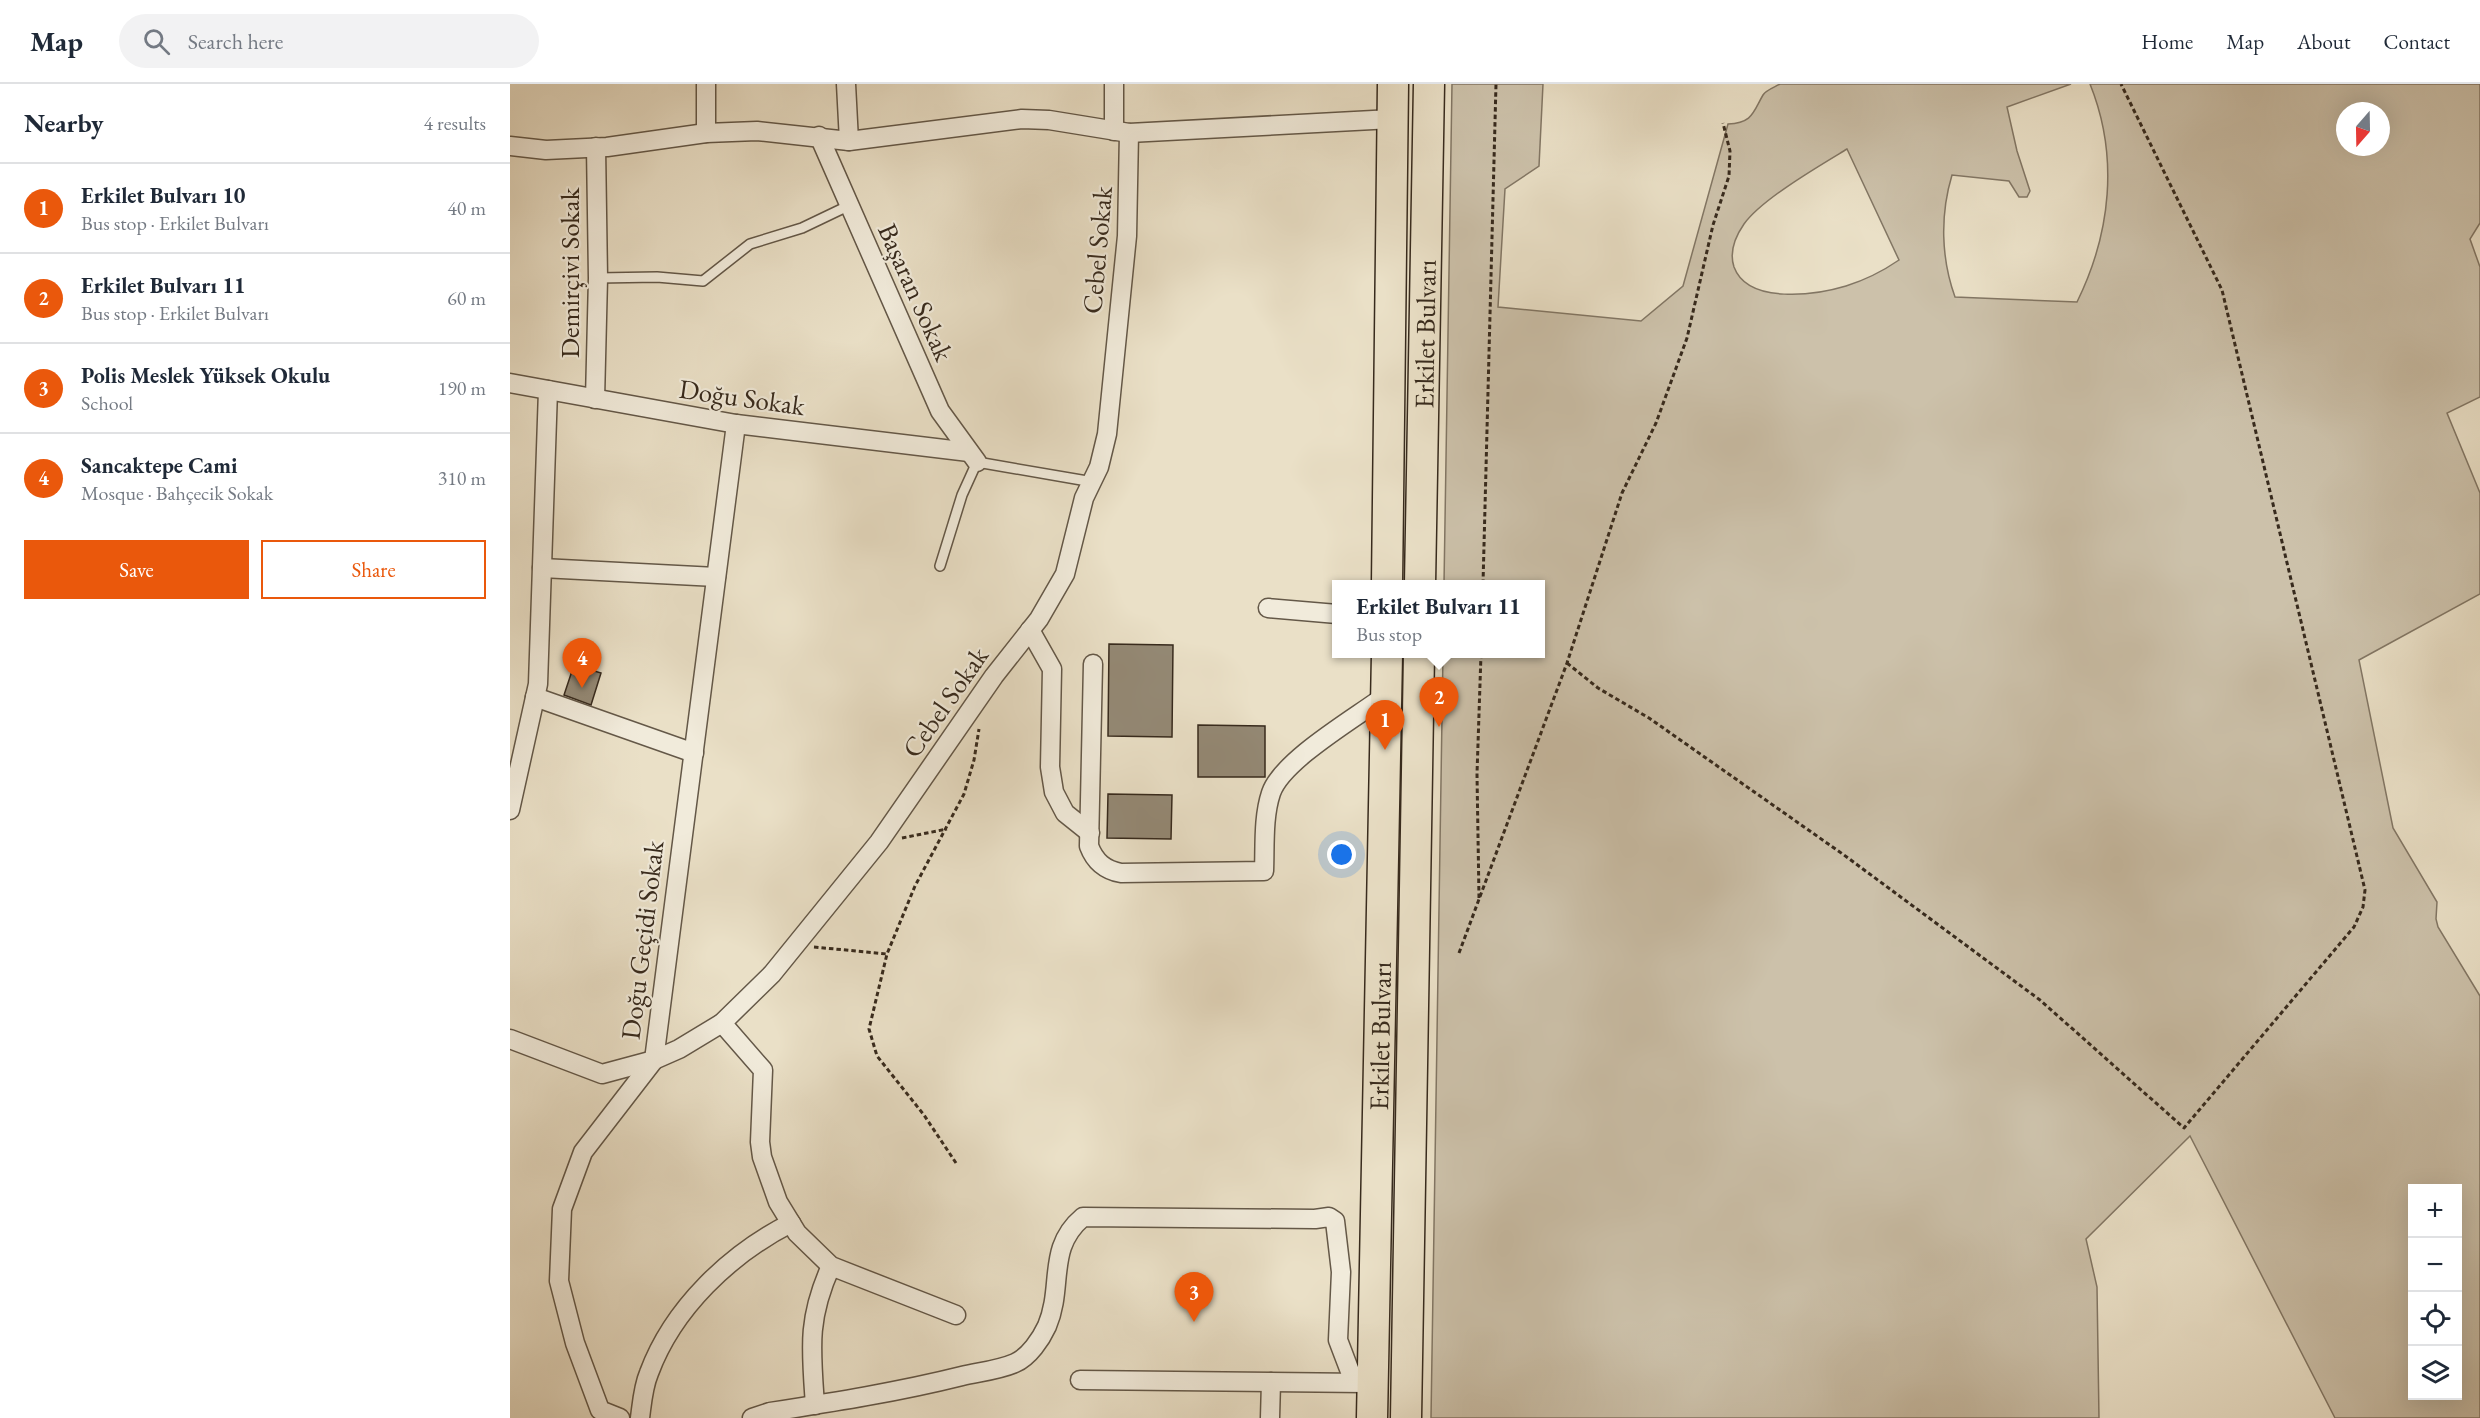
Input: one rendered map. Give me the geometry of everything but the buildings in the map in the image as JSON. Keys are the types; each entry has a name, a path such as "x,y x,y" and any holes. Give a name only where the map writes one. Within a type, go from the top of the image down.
{"main road":[{"name":"Erkilet Bulvarı","path":"1387,580 1393,84"},
{"name":"Erkilet Bulvarı","path":"1420,580 1429,84"},
{"name":"Erkilet Bulvarı","path":"1372,1418 1364,1383 1374,1200 1387,658"},
{"name":"Erkilet Bulvarı","path":"1406,1418 1419,658"}],"street":[{"path":"705,84 706,133"},
{"path":"846,84 849,141"},
{"name":"Cebel Sokak","path":"510,1039 602,1074 654,1060 679,1049 722,1023 757,992 879,842 994,676 1030,630 1065,574 1084,498 1093,482 1107,434 1125,265 1122,132 1114,84"},
{"path":"510,146 546,150 596,147 706,133 757,131 849,141 896,137 977,123 1023,119 1122,132 1392,119"},
{"name":"Başaran Sokak","path":"819,136 940,411 960,435 973,457"},
{"name":"Demirçivi Sokak","path":"595,399 598,278 596,147"},
{"name":"Doğu Sokak","path":"510,383 736,424 973,457"},
{"path":"510,810 535,697 548,390"},
{"name":"Doğu Geçidi Sokak","path":"620,1418 593,1414 559,1281 562,1209 583,1152 654,1060 736,424"},
{"path":"542,568 716,577"},
{"path":"1268,608 1332,614"},
{"path":"1030,630 1052,669 1050,767 1054,792 1065,813 1090,833"},
{"path":"1093,664 1090,833 1092,854 1104,867 1115,872 1264,871 1268,811 1277,781 1293,762 1386,695"},
{"path":"535,697 694,753"},
{"path":"722,1023 763,1070 760,1142 762,1157 773,1189 791,1223 831,1266 956,1315"},
{"path":"752,1418 770,1412 938,1382 1016,1363 1034,1347 1047,1326 1054,1301 1060,1248 1070,1230 1083,1217 1315,1219 1329,1217 1335,1221 1341,1272 1338,1340 1364,1383"},
{"path":"640,1418 649,1372 683,1314 724,1267 763,1237 791,1223"},
{"path":"815,1405 812,1324 818,1295 831,1266"},
{"path":"1080,1380 1364,1383"},
{"path":"1270,1382 1270,1418"}],"lane":[{"path":"598,278 703,280 750,244 802,228 848,206"},
{"path":"940,566 973,457 1093,482"}],"path":[{"path":"1483,580 1496,84"},
{"path":"1567,663 1598,688 1649,718 1844,855 2040,1000 2184,1128 2354,927 2363,907 2365,890 2222,290 2121,84"},
{"path":"1459,953 1567,663 1622,493 1656,423 1687,338 1713,225 1729,176 1730,151 1723,123"},
{"path":"1479,900 1477,774 1480,658"},
{"path":"956,1163 873,1048 869,1029 887,954 915,886 947,829 970,777 979,726"},
{"path":"879,842 947,829"},
{"path":"795,946 887,954"}],"shaded area":[{"path":"1452,84 1543,84 1539,166 1505,189 1498,307 1641,321 1683,286 1728,124 1743,121 1751,116 1764,93 1780,84 2071,84 2007,107 2017,151 2030,191 2027,197 2019,197 2009,181 1952,175 1945,205 1944,236 1947,267 1955,297 2077,302 2089,276 2097,249 2104,222 2107,194 2108,166 2105,139 2090,84 2480,84 2480,223 2470,239 2480,267 2480,397 2447,413 2480,493 2480,594 2359,660 2393,828 2437,902 2438,927 2480,996 2480,1418 2335,1418 2190,1136 2086,1239 2097,1287 2099,1418 1431,1418 1443,658 1545,658 1545,580 1444,580","holes":["1847,149 1899,260 1867,278 1846,286 1818,292 1784,294 1753,287 1742,279 1734,267 1732,256 1736,239 1752,214 1777,194"]}],"place":[{"name":"Sancaktepe Cami","path":"582,688"},
{"name":"Erkilet Bulvarı 11","path":"1439,727"},
{"name":"Erkilet Bulvarı 10","path":"1385,750"},
{"name":"Polis Meslek Yüksek Okulu","path":"1194,1322"}]}
